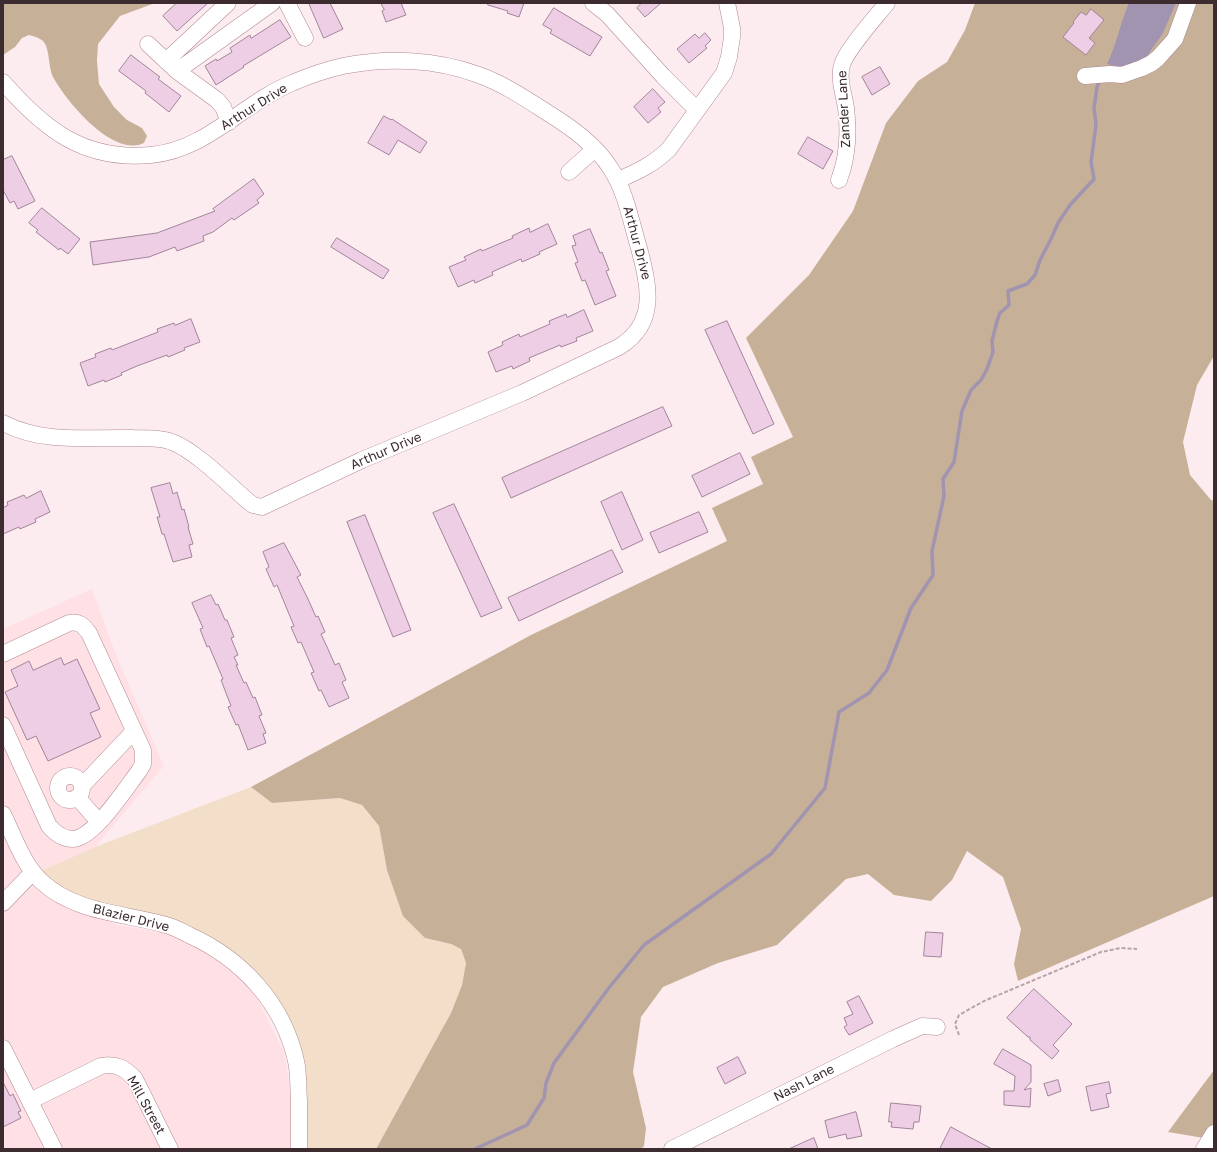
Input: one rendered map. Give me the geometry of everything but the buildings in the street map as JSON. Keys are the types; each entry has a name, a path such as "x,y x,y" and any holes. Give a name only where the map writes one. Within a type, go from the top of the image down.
{"street":[{"path":"172,66 228,3"},
{"path":"172,66 272,3"},
{"path":"286,3 305,38"},
{"path":"593,3 612,20 696,110"},
{"path":"618,180 649,165 662,156 724,73 729,57 732,28 728,3"},
{"name":"Zander Lane","path":"839,180 845,165 847,144 846,108 841,75 842,65 849,52 887,3"},
{"path":"1085,76 1110,74 1122,75 1152,63 1175,39 1188,3"},
{"path":"148,44 172,66 217,100 229,122"},
{"name":"Arthur Drive","path":"3,82 30,112 58,134 79,145 108,153 138,156 166,153 202,139 271,93 291,83 343,66 373,62 425,63 459,69 479,75 525,98 565,125 595,149 610,166 618,180 648,283 646,313 641,327 632,338 619,347 522,393 362,460 262,507 253,505 184,448 171,441 152,439 68,438 42,436 20,431 3,423"},
{"path":"569,172 595,149"},
{"path":"3,654 68,623 80,623 89,634 143,750 143,764 92,830 81,837 73,839 63,837 55,833 49,826 9,754 3,725"},
{"path":"99,822 79,792 134,731"},
{"name":"Blazier Drive","path":"3,814 33,872 51,889 83,906 167,925 201,940 226,956 257,984 268,998 282,1022 296,1061 298,1078 299,1149"},
{"path":"3,903 33,872"},
{"name":"Nash Lane","path":"672,1149 893,1039 922,1026 937,1027"},
{"path":"3,1048 54,1149"},
{"name":"Mill Street","path":"30,1101 101,1066 119,1066 127,1070 135,1079 170,1149"},
{"path":"1204,1149 1214,1133"}],"path":[{"path":"959,1035 955,1024 959,1015 984,1001 1101,952 1121,948 1137,949"}],"shaded area":[{"path":"3,3 155,3 120,16 98,44 97,61 99,84 114,107 127,120 142,128 147,136 144,143 132,145 119,142 105,135 79,112 68,100 53,77 47,48 42,40 29,35 22,38 15,47 3,55"},
{"path":"975,3 1214,3 1214,356 1197,385 1183,442 1190,475 1211,500 1214,501 1214,896 1018,981 1014,964 1021,929 1003,877 967,851 952,880 931,901 894,895 868,874 846,879 777,945 718,963 663,987 641,1017 633,1072 646,1128 644,1146 641,1149 376,1149 451,1013 462,985 466,963 461,949 451,944 425,938 403,916 387,870 379,826 362,805 340,798 272,803 251,787 531,635 727,541 712,508 763,484 751,457 793,437 746,338 809,275 853,211 886,123 918,81 947,62 965,30"},
{"path":"1129,3 1176,3 1163,33 1145,59 1126,68 1107,64"},
{"path":"92,589 116,655 164,766 95,847 35,874 64,904 117,925 170,934 200,946 251,986 284,1052 295,1123 293,1149 3,1149 3,629"},
{"path":"251,787 272,803 340,798 362,805 379,826 387,870 425,938 451,944 461,949 466,963 462,985 451,1013 376,1149 299,1149 299,1135 282,1022 212,946 83,906 35,874 95,847"},
{"path":"1214,1070 1214,1133 1210,1139 1168,1132"}],"waterway":[{"path":"475,1149 527,1125 544,1098 546,1083 554,1063 608,989 644,945 771,854 825,788 839,712 869,693 887,670 911,608 933,575 932,551 944,496 943,479 954,462 962,411 971,390 981,380 987,369 993,352 992,341 997,321 1000,313 1009,305 1008,291 1027,284 1035,275 1040,260 1058,223 1070,205 1094,179 1091,162 1096,125 1094,108 1097,87 1100,80"}]}
